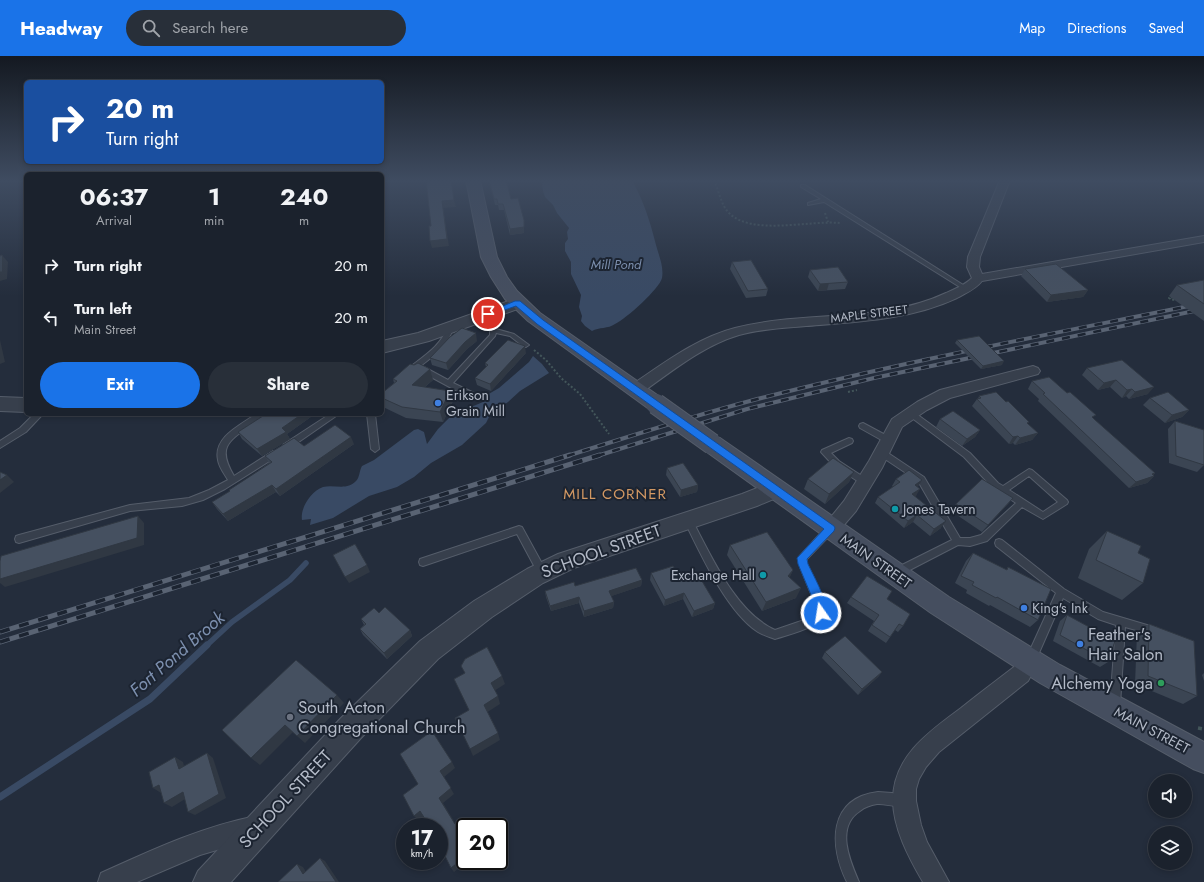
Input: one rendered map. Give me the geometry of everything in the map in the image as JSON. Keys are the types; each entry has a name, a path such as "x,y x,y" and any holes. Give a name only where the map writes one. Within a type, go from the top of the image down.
{"main road":[{"name":"MAIN STREET","path":"481,219 489,257 499,277 517,303 540,322 940,605 1029,661 1114,710 1203,757"}],"street":[{"path":"978,278 973,267 974,257 989,219"},
{"name":"MAPLE STREET","path":"635,390 696,349 716,339 736,332 767,326 898,312 937,302 976,282 978,278 1204,239"},
{"path":"384,347 423,337 517,303"},
{"path":"830,528 844,514 865,482 895,426 911,412 949,392 1033,372"},
{"path":"0,404 24,405"},
{"name":"SCHOOL STREET","path":"209,882 258,827 351,728 429,650 483,609 512,589 542,572 583,554 749,500 774,489"},
{"path":"937,882 925,863 914,839 908,820 905,790 911,771 919,757 947,730 1021,674 1029,661"},
{"path":"110,882 205,840 227,833 258,827"}],"lane":[{"path":"855,219 965,288"},
{"path":"449,383 490,340 494,330 488,314"},
{"path":"405,376 446,339 450,327"},
{"path":"494,330 512,335 526,345"},
{"path":"416,366 471,395"},
{"path":"911,412 967,455 987,478 1003,490 1043,516 1064,502 1029,472 1003,490"},
{"path":"0,445 23,430 37,416"},
{"path":"232,480 221,459 222,450 233,433 257,416"},
{"path":"19,539 130,508 187,502 207,494 232,480 293,443 332,416"},
{"path":"371,416 375,449"},
{"path":"863,426 921,479 957,541"},
{"path":"849,441 825,452 836,462 865,482"},
{"path":"895,574 902,568 957,541 970,542 984,538 1022,502"},
{"path":"688,520 723,584 746,615 764,630 775,635 813,621 821,613 820,602 803,564 802,558 830,528"},
{"path":"423,562 519,530 542,572"},
{"path":"999,543 1061,592 1101,616 1165,633"},
{"path":"1029,661 1061,592"},
{"path":"1114,710 1121,622"},
{"path":"853,882 845,865 842,852 842,821 849,812 858,805 869,800 882,798 905,802"}],"path":[{"path":"735,219 743,223 762,226 828,222"},
{"path":"526,345 546,360 561,378 575,389 594,412 609,434"},
{"path":"848,392 856,390"}],"water":[{"name":"Mill Pond","path":"561,219 648,219 662,266 662,278 660,283 642,303 612,326 592,331 581,321 582,316 579,307 581,295 571,274 571,262 565,251 565,243 568,239 567,232 569,228"},
{"path":"533,356 549,373 520,391 490,415 486,423 462,445 431,463 414,477 397,487 369,496 333,518 310,525 311,519 302,520 303,510 307,500 314,492 327,486 349,486 357,479 362,466 374,460 414,430 418,429 424,432 427,444 438,429 452,415 483,402 487,395 499,388 529,362"}],"building":[{"path":"430,219 444,219 447,239 430,241 429,226 431,226"},
{"path":"507,219 524,219 524,227 510,229"},
{"path":"2,255 2,272 0,272 0,256"},
{"path":"751,260 768,289 748,291 732,262"},
{"path":"1056,264 1088,290 1051,295 1025,269"},
{"path":"838,267 848,282 820,284 810,270"},
{"path":"1204,280 1204,304 1177,285"},
{"path":"462,328 476,333 465,342 446,363 430,358 450,337"},
{"path":"979,336 1004,361 983,366 957,340"},
{"path":"508,340 525,346 490,384 475,378 488,365 485,363"},
{"path":"1122,360 1154,387 1135,392 1132,389 1127,390 1116,380 1104,383 1087,368"},
{"path":"418,363 430,369 412,385 450,391 440,412 402,407 384,399 384,391 397,381 393,379 410,364 414,365"},
{"path":"1049,377 1067,393 1070,392 1096,415 1092,417 1155,473 1152,474 1154,476 1136,482 1043,394 1045,393 1032,381"},
{"path":"996,392 1006,402 1008,401 1038,433 1020,438 1018,436 1013,437 977,399 981,398 979,396"},
{"path":"1168,392 1189,410 1172,415 1150,398"},
{"path":"953,411 980,430 967,439 940,419"},
{"path":"263,416 299,416 282,428 286,432 257,449 238,432"},
{"path":"1175,421 1204,430 1204,465 1176,456"},
{"path":"335,425 351,437 276,489 272,485 223,514 212,502 272,462 265,456 294,438 304,446"},
{"path":"833,458 854,472 829,494 808,479"},
{"path":"683,463 698,485 681,490 667,468"},
{"path":"909,470 922,480 915,485 920,489 912,494 946,521 934,529 917,515 908,521 878,497 900,482 896,479"},
{"path":"0,472 7,475 0,480"},
{"path":"982,479 1013,498 988,525 956,504"},
{"path":"138,516 137,538 0,579 1,556"},
{"path":"1107,531 1141,546 1138,553 1150,559 1143,583 1096,560"},
{"name":"Exchange Hall","path":"767,532 793,570 788,576 801,588 766,602 730,545"},
{"path":"355,544 367,565 345,577 333,555"},
{"path":"973,553 1007,570 1008,567 1051,589 1038,620 972,585 974,582 961,576"},
{"path":"673,566 679,577 696,571 715,603 694,611 684,593 665,600 651,573"},
{"path":"636,568 642,580 609,591 614,602 584,611 579,597 550,606 545,591 574,582 575,586"},
{"path":"867,576 892,591 887,599 910,614 903,626 899,624 890,637 872,625 879,615 851,597"},
{"path":"385,607 410,630 384,653 360,629 366,624 361,619 374,608 379,613"},
{"path":"1067,615 1115,641 1108,662 1060,635"},
{"path":"1149,624 1194,641 1197,696 1148,676"},
{"path":"845,636 882,672 862,689 825,652"},
{"path":"487,647 502,676 491,683 498,696 484,705 498,733 470,749 455,718 469,710 454,679 465,673 461,666 465,659"},
{"name":"South Acton Congregational Church","path":"296,660 337,695 297,736 285,725 251,758 222,730"},
{"path":"432,731 452,762 440,771 451,788 439,798 455,824 456,823 456,864 451,868 448,862 448,818 424,818 420,811 414,816 403,795 418,784 400,754"},
{"path":"207,753 219,794 188,812 183,792 164,803 159,785 153,788 149,772 175,757 179,769"},
{"path":"320,858 336,882 278,882 297,864 303,874"}],"waterway":[{"name":"Fort Pond Brook","path":"206,646 232,622 290,580 306,563"},
{"name":"Fort Pond Brook","path":"0,797 150,699 207,645"}],"railway":[{"path":"567,456 658,427 806,387 976,349 1204,303"},
{"path":"597,456 747,409 874,378 1204,309"},
{"path":"0,632 570,455"},
{"path":"0,642 600,455"}],"place":[{"name":"Erikson Grain Mill","path":"438,403"},
{"name":"Jones Tavern","path":"895,509"},
{"name":"Exchange Hall","path":"763,575"},
{"name":"King's Ink","path":"1024,608"},
{"name":"Feather's Hair Salon","path":"1080,644"},
{"name":"Alchemy Yoga","path":"1161,683"},
{"name":"South Acton Congregational Church","path":"290,717"}],"district":[{"name":"MILL CORNER","path":"615,494"}],"route":[{"path":"488,314 517,303 540,322 830,528 802,558 803,564 820,602 821,613"}]}
